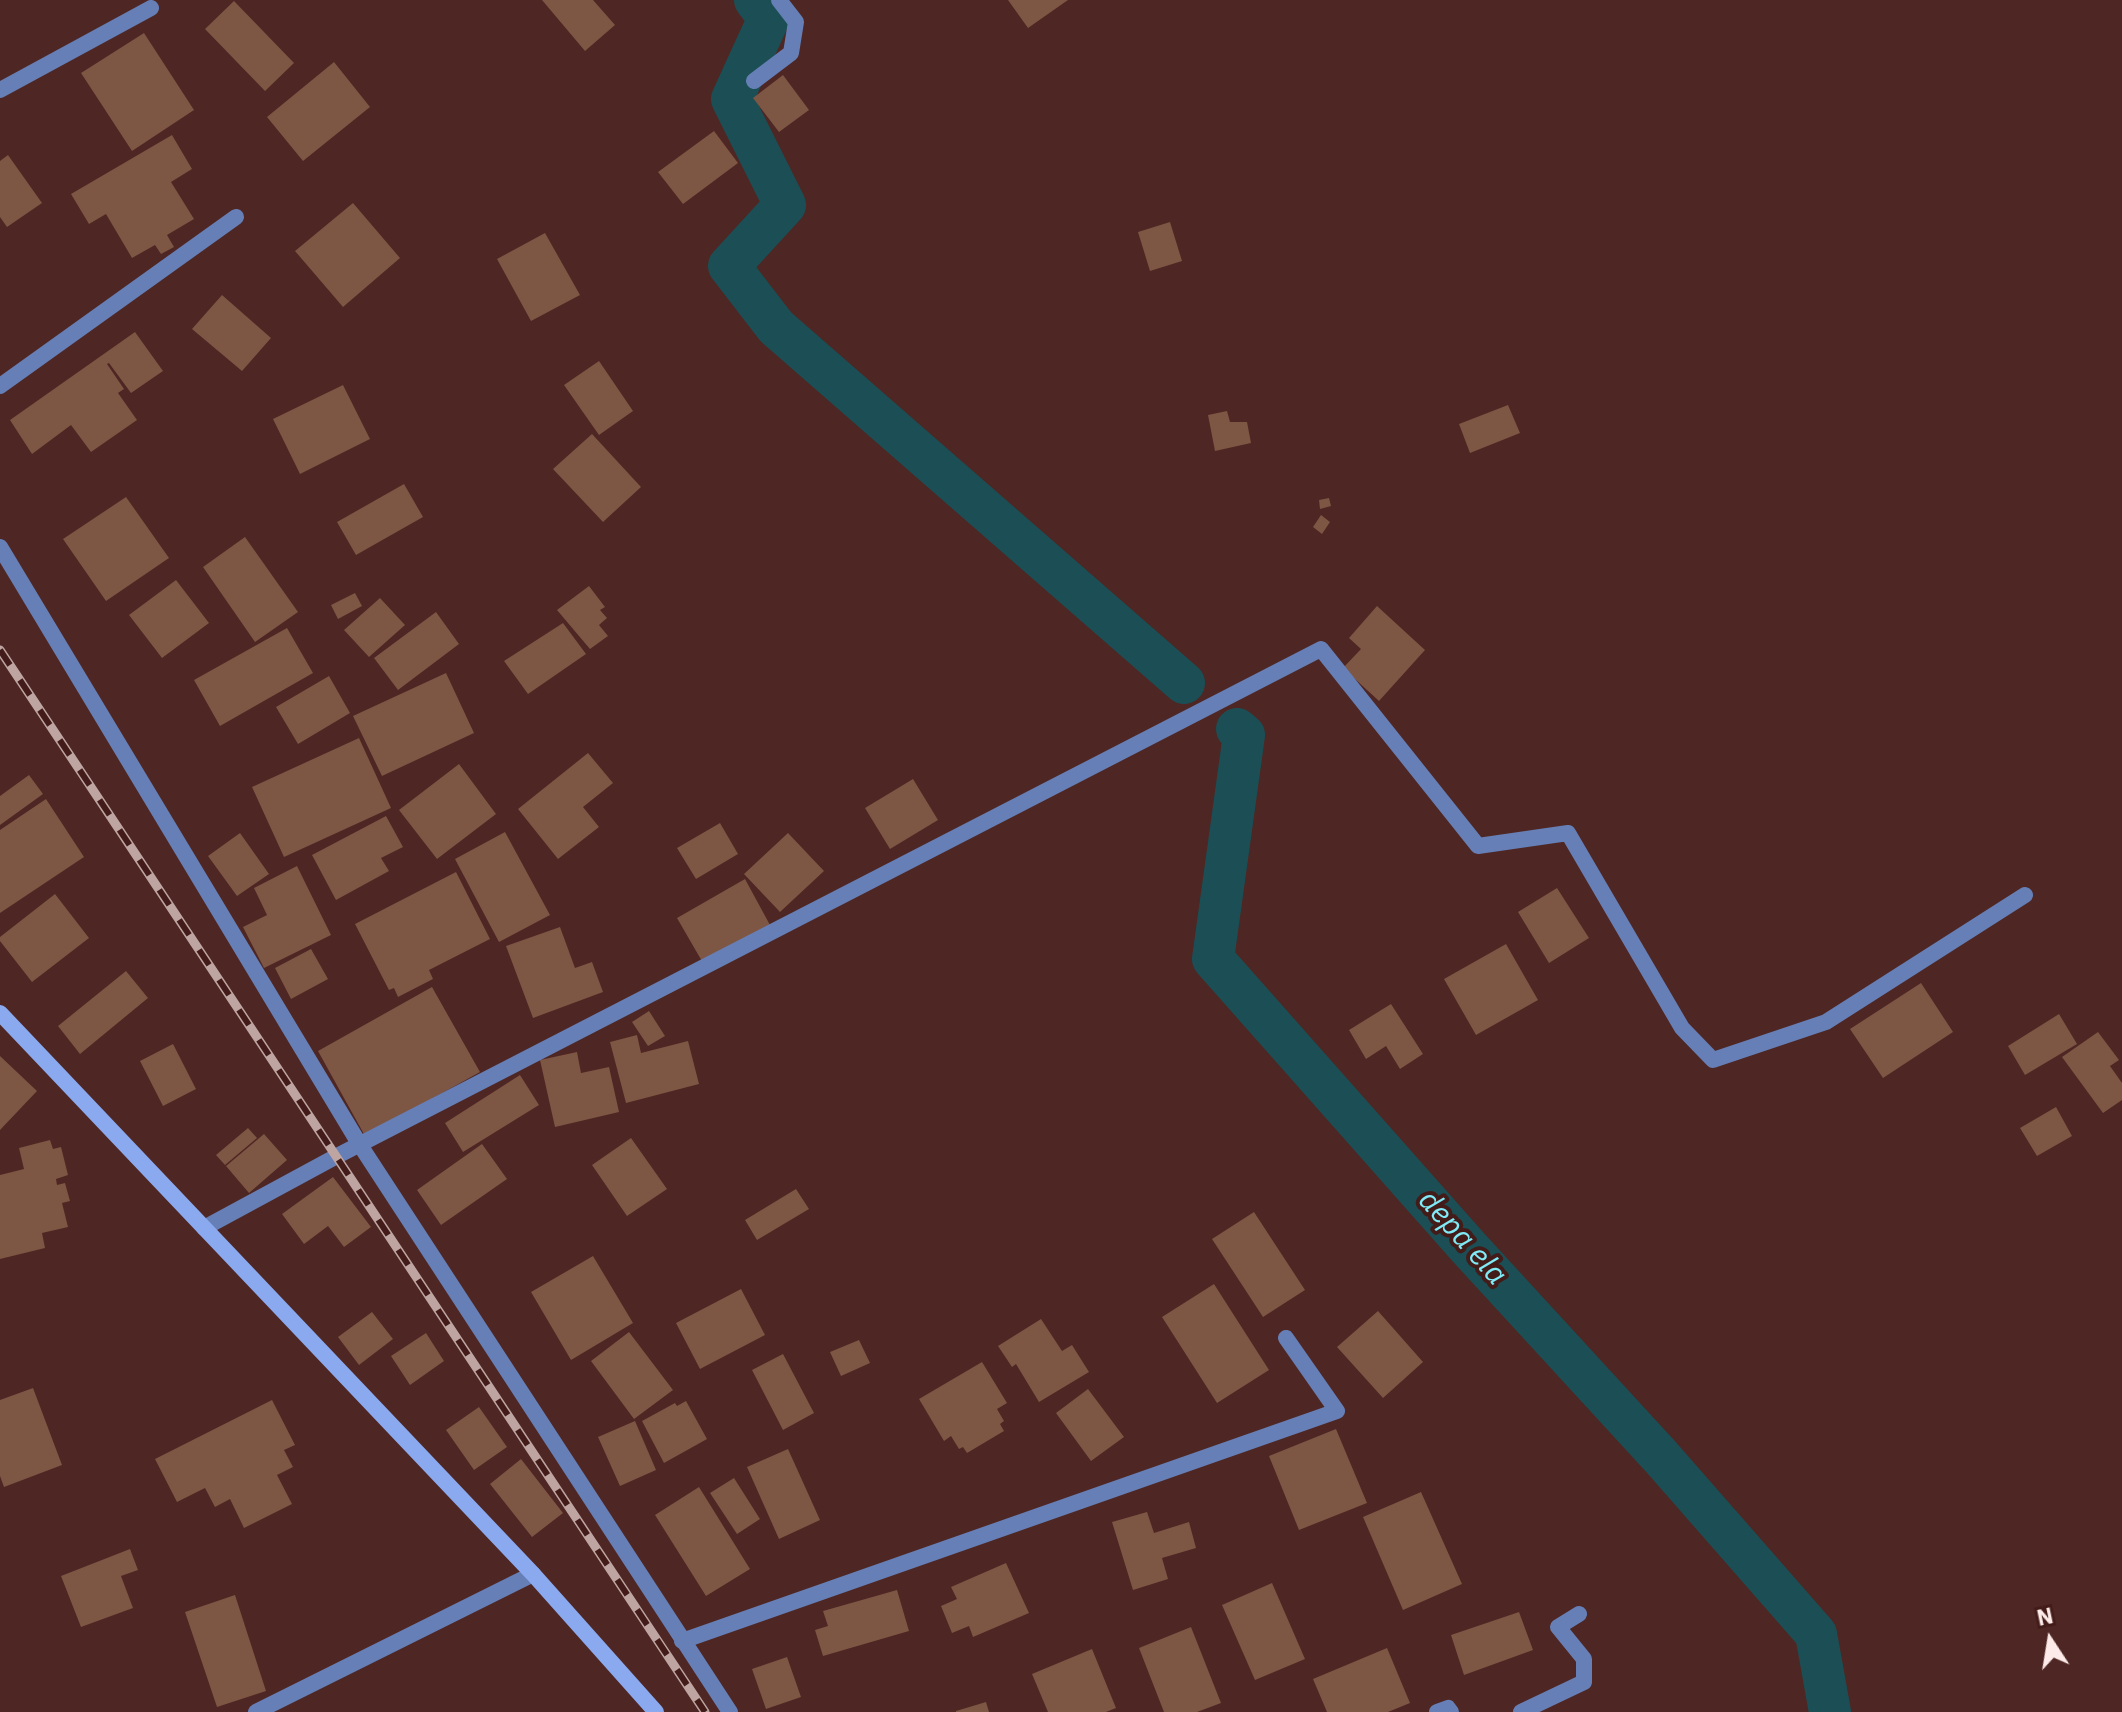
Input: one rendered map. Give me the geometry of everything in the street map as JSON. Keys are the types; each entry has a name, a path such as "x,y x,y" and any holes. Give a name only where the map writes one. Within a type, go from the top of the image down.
{"street":[{"path":"754,81 791,53 796,22 779,0"},
{"path":"0,90 151,8"},
{"path":"0,386 236,217"},
{"path":"0,547 360,1145 730,1712"},
{"path":"204,1228 1321,649 1478,846 1568,833 1682,1028 1713,1060 1826,1022 2025,895"},
{"path":"0,1013 533,1574 656,1712"},
{"path":"682,1641 1337,1411 1286,1338"},
{"path":"256,1712 533,1574"},
{"path":"1521,1712 1584,1682 1584,1659 1558,1627 1579,1614"},
{"path":"1437,1712 1448,1708 1451,1712"}],"building":[{"path":"542,0 593,0 615,25 585,51"},
{"path":"1008,0 1068,0 1028,28"},
{"path":"234,1 294,63 265,91 205,29"},
{"path":"144,33 194,110 132,151 81,73"},
{"path":"334,62 370,107 303,161 267,117"},
{"path":"783,75 809,110 779,132 753,98"},
{"path":"714,131 738,163 683,204 658,172"},
{"path":"172,135 192,169 171,182 194,219 167,235 174,247 161,254 155,245 132,258 106,214 89,224 71,194"},
{"path":"8,155 42,203 7,227 0,217 0,161"},
{"path":"353,203 400,258 343,307 295,251"},
{"path":"1170,222 1182,261 1150,271 1138,232"},
{"path":"545,233 580,295 531,321 497,259"},
{"path":"222,295 271,338 242,371 192,329"},
{"path":"135,332 163,371 131,393 107,364 124,389 118,393 137,420 91,452 71,425 32,454 10,420"},
{"path":"599,361 633,411 599,435 564,385"},
{"path":"343,385 370,439 300,474 273,419"},
{"path":"1508,405 1520,433 1470,453 1459,424"},
{"path":"1227,411 1230,422 1247,422 1251,443 1215,451 1208,415"},
{"path":"592,434 641,487 603,522 553,469"},
{"path":"404,484 423,517 356,555 337,522"},
{"path":"126,497 169,558 106,601 63,539"},
{"path":"1329,498 1331,506 1320,509 1319,500"},
{"path":"1321,515 1330,522 1322,534 1313,527"},
{"path":"245,537 298,612 255,642 203,567"},
{"path":"176,580 209,623 162,658 129,615"},
{"path":"589,586 605,607 600,610 607,618 599,625 608,636 590,649 557,610"},
{"path":"355,593 362,606 338,619 331,605"},
{"path":"380,598 405,625 369,657 344,630"},
{"path":"1377,606 1425,650 1379,701 1343,668 1361,649 1349,638"},
{"path":"436,612 459,644 398,690 374,658"},
{"path":"563,623 586,654 528,694 504,661"},
{"path":"287,628 313,673 220,726 194,680"},
{"path":"446,673 474,733 382,776 353,716"},
{"path":"329,676 350,713 298,744 276,707"},
{"path":"359,738 391,808 284,857 252,787"},
{"path":"588,753 613,783 583,807 599,827 558,859 518,809"},
{"path":"459,764 496,814 437,859 399,810"},
{"path":"29,775 43,794 0,825 0,796"},
{"path":"913,779 938,820 890,849 865,808"},
{"path":"46,799 84,857 0,913 0,830"},
{"path":"386,816 403,847 381,858 389,871 336,900 312,855"},
{"path":"720,823 738,854 696,879 677,848"},
{"path":"505,832 550,915 499,942 455,859"},
{"path":"240,833 269,874 237,896 208,856"},
{"path":"788,833 824,871 780,912 744,874"},
{"path":"297,866 331,935 264,968 243,927 267,915 254,888"},
{"path":"456,872 490,939 429,970 433,979 398,997 394,988 389,990 355,924"},
{"path":"745,879 770,925 703,963 677,918"},
{"path":"1557,888 1589,938 1549,963 1518,912"},
{"path":"55,894 89,938 32,982 0,937"},
{"path":"560,927 575,968 592,962 603,992 533,1018 506,946"},
{"path":"1506,944 1538,1000 1476,1035 1444,979"},
{"path":"311,949 328,979 291,999 275,968"},
{"path":"126,971 148,998 80,1054 58,1026"},
{"path":"1921,983 1953,1032 1883,1078 1850,1029"},
{"path":"432,987 480,1072 365,1136 318,1051"},
{"path":"1391,1004 1423,1054 1400,1069 1386,1046 1366,1059 1349,1030"},
{"path":"649,1011 665,1036 648,1046 632,1022"},
{"path":"2059,1014 2077,1044 2025,1075 2008,1046"},
{"path":"2098,1032 2119,1060 2110,1066 2122,1083 2122,1100 2103,1113 2062,1057"},
{"path":"637,1035 641,1053 688,1041 699,1084 626,1103 610,1042"},
{"path":"173,1044 196,1089 163,1106 140,1061"},
{"path":"577,1052 581,1073 609,1067 619,1112 555,1127 540,1060"},
{"path":"0,1056 37,1091 0,1130"},
{"path":"520,1075 539,1105 463,1152 445,1123"},
{"path":"2056,1107 2072,1136 2037,1156 2020,1128"},
{"path":"248,1128 257,1138 225,1165 216,1155"},
{"path":"264,1134 287,1160 249,1193 226,1166"},
{"path":"631,1138 667,1189 627,1216 592,1165"},
{"path":"50,1140 53,1149 61,1147 68,1175 56,1179 57,1185 65,1183 70,1201 62,1203 68,1227 42,1233 45,1248 0,1259 0,1175 24,1169 19,1148"},
{"path":"482,1144 507,1179 441,1225 417,1190"},
{"path":"333,1177 371,1227 344,1247 328,1226 304,1244 282,1214"},
{"path":"796,1189 809,1209 757,1240 745,1220"},
{"path":"1254,1212 1305,1290 1263,1317 1212,1239"},
{"path":"593,1256 633,1323 571,1360 531,1292"},
{"path":"1214,1284 1269,1370 1217,1403 1162,1317"},
{"path":"741,1289 765,1335 700,1369 676,1323"},
{"path":"1378,1311 1423,1362 1383,1398 1337,1347"},
{"path":"372,1312 393,1339 359,1365 338,1337"},
{"path":"1041,1319 1062,1351 1072,1345 1089,1372 1039,1402 1016,1364 1012,1367 998,1346"},
{"path":"629,1332 673,1390 634,1419 591,1361"},
{"path":"426,1333 444,1361 410,1385 391,1356"},
{"path":"859,1340 870,1363 841,1376 830,1352"},
{"path":"783,1354 814,1413 783,1430 752,1370"},
{"path":"982,1362 1007,1403 997,1409 1004,1421 1000,1424 1004,1431 967,1453 963,1447 959,1449 951,1436 944,1441 919,1399"},
{"path":"33,1388 62,1465 4,1487 0,1476 0,1400"},
{"path":"1088,1389 1124,1437 1091,1461 1056,1413"},
{"path":"272,1400 295,1445 284,1450 293,1467 277,1475 292,1504 244,1528 230,1499 215,1507 205,1488 177,1502 155,1459"},
{"path":"686,1401 707,1439 664,1463 642,1421 675,1403 677,1406"},
{"path":"479,1407 507,1447 474,1470 446,1430"},
{"path":"635,1421 656,1470 620,1486 598,1437"},
{"path":"1336,1429 1367,1503 1299,1530 1269,1456"},
{"path":"788,1449 820,1520 779,1539 747,1467"},
{"path":"521,1459 563,1513 532,1537 490,1484"},
{"path":"734,1478 760,1519 737,1534 710,1493"},
{"path":"699,1487 750,1569 706,1596 655,1515"},
{"path":"1421,1492 1462,1584 1403,1610 1363,1517"},
{"path":"1147,1512 1154,1533 1189,1522 1196,1548 1162,1558 1168,1579 1133,1590 1112,1522"},
{"path":"130,1549 138,1570 121,1576 133,1608 81,1627 61,1576"},
{"path":"1006,1563 1029,1613 973,1637 969,1626 952,1633 941,1606 957,1599 951,1587"},
{"path":"1272,1583 1305,1659 1255,1680 1222,1605"},
{"path":"897,1590 909,1631 823,1656 815,1630 828,1626 823,1611"},
{"path":"235,1595 266,1691 217,1707 185,1612"},
{"path":"1519,1612 1533,1650 1464,1675 1451,1635"},
{"path":"1191,1627 1221,1703 1197,1712 1164,1712 1139,1648"},
{"path":"1387,1648 1410,1703 1388,1712 1327,1712 1313,1679"},
{"path":"1092,1649 1116,1708 1106,1712 1048,1712 1032,1674"},
{"path":"787,1657 801,1697 766,1709 752,1669"},
{"path":"986,1702 989,1712 956,1712 956,1711"}],"waterway":[{"path":"755,0 769,18 732,99 785,205 729,266 776,327 1184,683"},
{"name":"depa ela","path":"1237,729 1244,735 1213,959 1816,1634 1830,1712"}],"railway":[{"path":"0,650 705,1712"}]}
